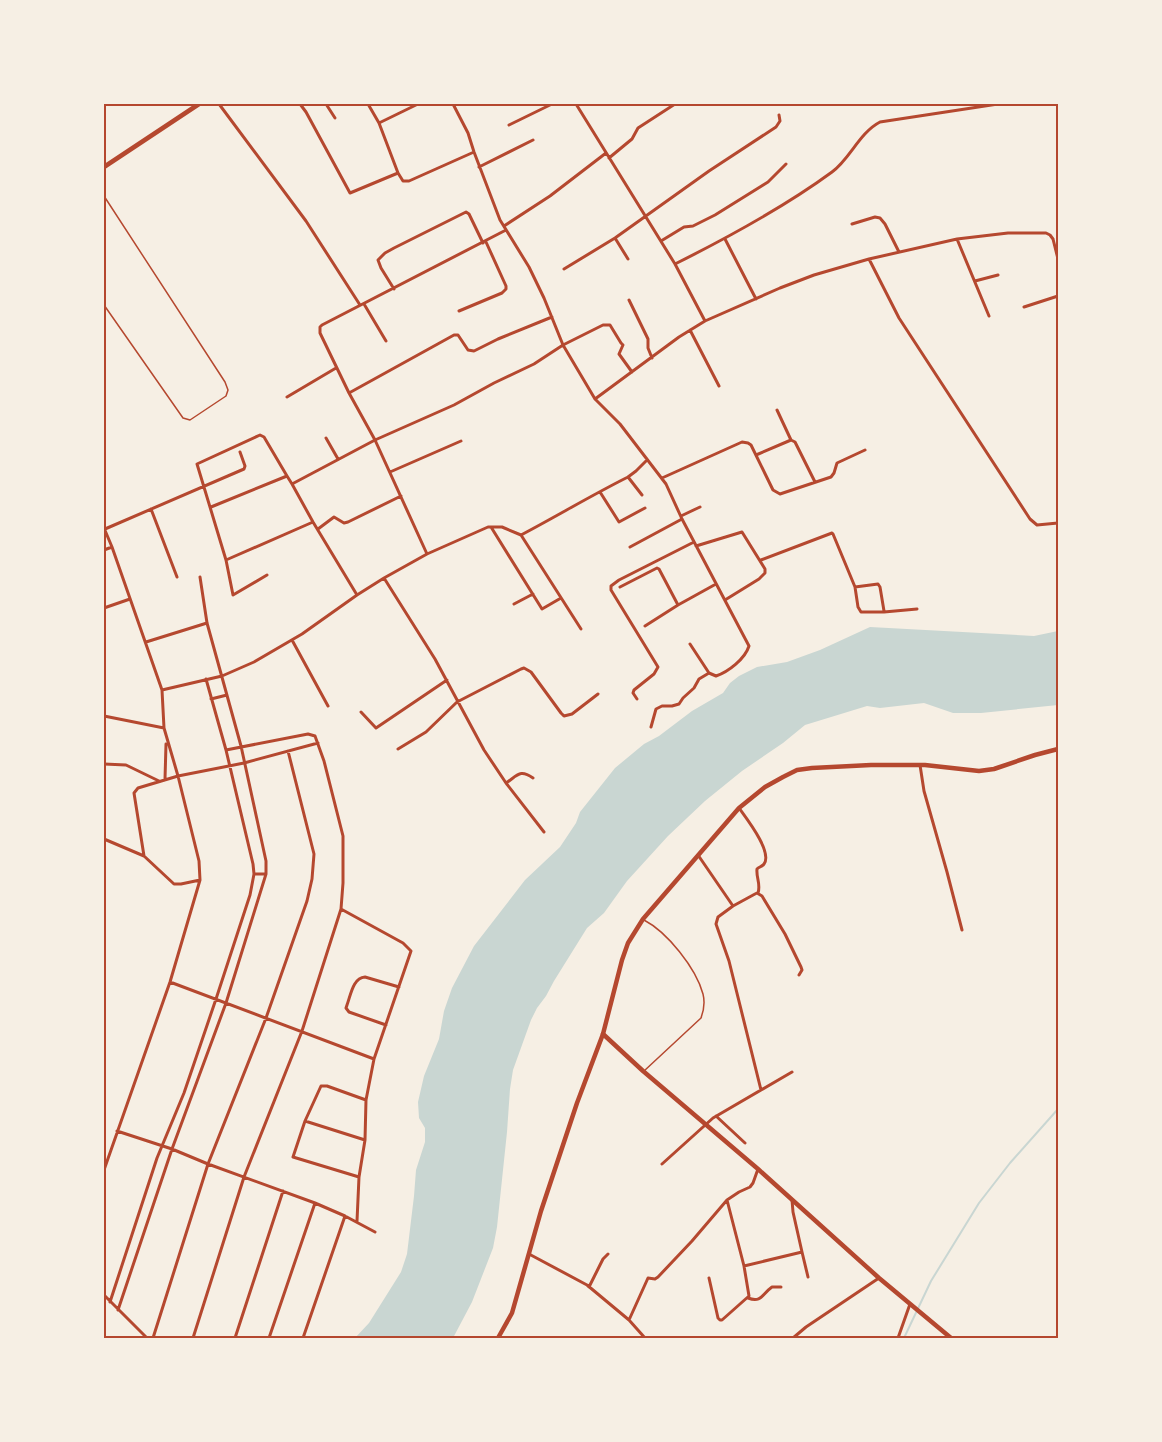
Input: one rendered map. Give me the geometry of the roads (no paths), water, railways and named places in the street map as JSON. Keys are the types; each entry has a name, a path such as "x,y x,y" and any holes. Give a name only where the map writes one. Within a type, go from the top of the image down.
{"main road":[{"path":"104,166 199,104"},
{"path":"498,1338 512,1313 541,1211 603,1034 628,943 643,919 739,808 765,787 797,771 829,766 920,765 979,771 994,769 1059,749"},
{"path":"603,1034 643,1071 707,1123 879,1278 951,1338"}],"street":[{"path":"219,104 306,221 386,341"},
{"path":"300,104 350,193 398,173"},
{"path":"326,104 335,118"},
{"path":"368,104 379,123 403,181 409,182 474,152"},
{"path":"379,123 418,104"},
{"path":"453,104 465,128 500,220 529,267 563,345 595,399 620,424 662,478 749,646 744,656 716,676 709,673 690,644"},
{"path":"509,125 552,104"},
{"path":"576,104 647,216 705,321"},
{"path":"609,158 632,140 638,128 675,104"},
{"path":"675,264 725,239 832,172 844,162 869,130 880,122 998,104"},
{"path":"564,269 615,238 709,171 776,127 780,121 779,115"},
{"path":"479,167 533,140"},
{"path":"427,554 375,440 336,368 320,333 320,327 484,242 606,153"},
{"path":"661,241 684,226 693,226 715,215 768,182 786,164"},
{"path":"394,289 378,260 385,253 466,212 484,242 506,289 502,293 459,311"},
{"path":"852,224 875,217 880,218 899,252"},
{"path":"595,399 705,321 756,298 822,273 869,259 957,239 1008,233 1046,233 1050,235 1059,259"},
{"path":"1053,239 1059,237"},
{"path":"615,238 628,259"},
{"path":"725,239 756,298"},
{"path":"957,239 989,316"},
{"path":"869,259 899,318 1030,519 1036,525 1059,523"},
{"path":"975,281 998,275"},
{"path":"1024,307 1059,296"},
{"path":"628,300 648,339 648,348 652,358"},
{"path":"349,393 454,335 458,335 468,350 474,351 552,317"},
{"path":"292,484 375,440 454,405 603,325 610,325 623,345 619,354 632,372"},
{"path":"690,330 719,386"},
{"path":"287,397 336,368"},
{"path":"777,410 790,440 795,442 815,482"},
{"path":"267,575 233,594 226,560 197,466 198,462 260,435 264,437 357,595"},
{"path":"326,438 338,459"},
{"path":"756,455 790,440"},
{"path":"390,472 460,441"},
{"path":"662,478 742,442 751,445 773,490 780,494 831,477 837,463 865,450"},
{"path":"104,1170 170,982 200,880 200,861 166,739 162,690 104,529 245,468 240,452"},
{"path":"521,535 628,477 647,460"},
{"path":"211,507 287,476"},
{"path":"628,477 642,495"},
{"path":"599,492 619,522 645,508"},
{"path":"318,529 334,517 344,523 348,522 400,496"},
{"path":"630,547 700,507"},
{"path":"151,509 177,578"},
{"path":"226,560 313,522"},
{"path":"491,527 542,609 561,598"},
{"path":"162,690 222,676 254,662 292,640 384,578 427,554 491,527 502,527 521,535 580,629"},
{"path":"696,546 742,532 765,569 762,577 725,600"},
{"path":"760,560 831,533 855,587 861,612 917,609"},
{"path":"637,699 633,693 634,690 654,674 658,667 610,590 611,586 694,542"},
{"path":"104,550 112,546"},
{"path":"620,587 657,568 678,605"},
{"path":"118,1310 172,1149 226,1003 266,874 266,861 241,746 207,623 200,577"},
{"path":"384,578 435,659 484,750 544,832"},
{"path":"645,626 716,584"},
{"path":"855,587 878,584 884,612"},
{"path":"514,604 532,594"},
{"path":"104,608 130,599"},
{"path":"146,642 207,623"},
{"path":"292,640 328,706"},
{"path":"398,749 426,732 457,702 524,668 531,672 564,716 572,714 598,694"},
{"path":"651,727 656,710 662,706 679,704 699,679 709,673"},
{"path":"110,1302 161,1146 184,1093 216,999 254,874 230,766 207,680"},
{"path":"361,712 376,728 447,680"},
{"path":"211,699 227,695"},
{"path":"104,716 164,728"},
{"path":"193,1338 244,1177 302,1031 341,909 344,883 343,836 324,761 315,736 308,734 226,750"},
{"path":"165,780 166,739"},
{"path":"144,856 134,793 138,788 178,776 244,763 318,743"},
{"path":"153,1338 208,1164 266,1018 307,901 314,854 288,751"},
{"path":"104,764 126,765 159,781"},
{"path":"920,765 924,790 962,930"},
{"path":"506,783 522,773 533,778"},
{"path":"739,808 758,837 766,854 766,861 756,872 760,888 757,893 718,917 716,924 731,969 761,1090"},
{"path":"104,839 144,856 174,884 200,880"},
{"path":"698,855 733,906"},
{"path":"254,874 266,874"},
{"path":"757,893 762,897 785,934 801,967 799,975"},
{"path":"341,909 403,943 410,950 374,1059 366,1100 366,1140 359,1177 357,1221"},
{"path":"386,1025 349,1012 347,1005 356,981 360,977 399,987"},
{"path":"170,982 374,1059"},
{"path":"662,1164 714,1117 792,1072"},
{"path":"359,1177 293,1157 305,1121 321,1086 366,1100"},
{"path":"714,1117 745,1143"},
{"path":"305,1121 366,1140"},
{"path":"117,1131 172,1149 315,1203 357,1221 375,1232"},
{"path":"629,1320 648,1278 658,1277 727,1200 750,1187 758,1169"},
{"path":"235,1338 283,1191"},
{"path":"709,1278 718,1318 725,1319 748,1298 749,1294 727,1200"},
{"path":"792,1200 808,1277"},
{"path":"269,1338 315,1203"},
{"path":"303,1338 345,1216"},
{"path":"744,1266 802,1252"},
{"path":"529,1254 589,1287 629,1320 645,1338"},
{"path":"589,1287 603,1259 608,1254"},
{"path":"793,1338 879,1278"},
{"path":"748,1298 756,1300 772,1287 781,1287"},
{"path":"104,1295 147,1338"},
{"path":"898,1338 910,1304"}],"lane":[{"path":"104,196 225,382 228,390 226,396 190,420 183,418 104,305"},
{"path":"643,919 679,950 698,982 704,1002 701,1018 643,1071"}],"waterway":[{"path":"904,1338 931,1281 979,1203 1010,1163 1058,1109"}]}
